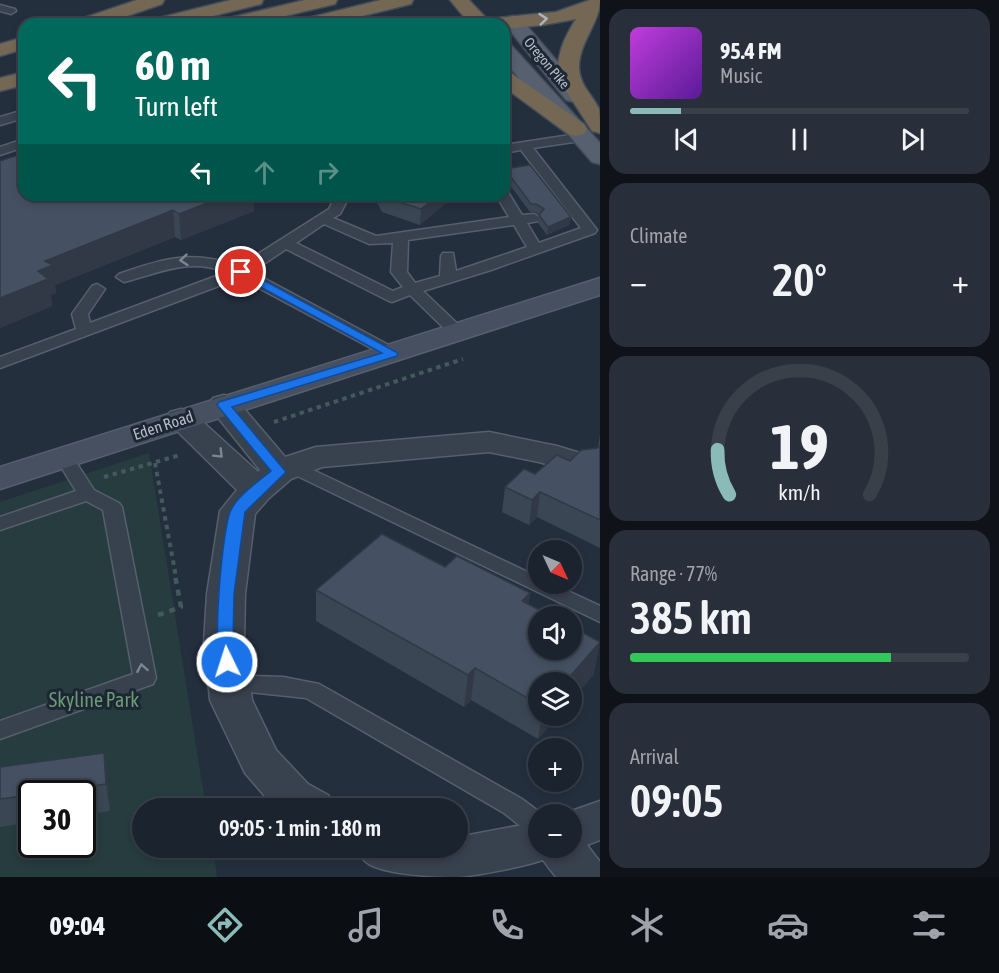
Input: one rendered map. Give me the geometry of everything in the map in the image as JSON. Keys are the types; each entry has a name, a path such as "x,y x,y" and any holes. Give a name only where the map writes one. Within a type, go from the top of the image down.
{"highway":[{"path":"102,18 155,0"},
{"path":"182,18 255,0"},
{"path":"253,18 328,0"},
{"path":"459,0 476,18"},
{"path":"332,18 400,1"},
{"path":"501,18 570,15 597,3"},
{"path":"586,131 569,79 570,53 579,28 597,3"},
{"path":"0,50 18,45"},
{"path":"0,64 18,60"},
{"path":"0,85 18,80"},
{"path":"510,81 586,131"},
{"path":"0,99 18,95"}],"main road":[{"name":"Oregon Pike","path":"510,30 586,131 600,157"},
{"name":"Oregon Pike","path":"510,56 586,131"}],"street":[{"name":"Eden Road","path":"0,478 392,353 461,345 600,286"},
{"path":"224,405 276,476"},
{"path":"181,419 210,445 276,476"},
{"path":"295,798 260,761 231,700 224,642 226,594 238,511 276,476 316,457 489,442 545,453 581,464"},
{"path":"582,827 600,820"},
{"path":"468,855 528,844"},
{"path":"569,858 584,877"}],"lane":[{"path":"0,8 11,10"},
{"path":"0,121 18,116"},
{"path":"510,148 586,131"},
{"path":"0,151 18,145"},
{"path":"323,219 374,241 401,238 536,250 590,230 568,212 542,180 524,146"},
{"path":"510,197 518,220 536,250"},
{"path":"0,363 241,272 335,211 340,201"},
{"path":"285,243 393,297 448,277 518,220 534,218"},
{"path":"401,238 399,272 461,345"},
{"path":"448,243 448,277"},
{"path":"124,277 170,261 192,259 213,261 241,272 392,353"},
{"path":"84,330 80,314 97,289"},
{"path":"0,730 144,678 112,507 64,458"},
{"path":"276,476 600,615"},
{"path":"0,524 92,487"},
{"path":"229,683 283,685 311,690 513,806 528,818"}],"path":[{"path":"244,432 461,345"},
{"path":"92,487 139,465 155,463 210,445"},
{"path":"134,623 181,607 155,463"}],"green space":[{"name":"Skyline Park","path":"149,453 204,798 132,798 132,858 214,858 217,877 0,877 0,502"}],"building":[{"path":"18,155 18,201 213,201 179,214 173,210 45,261 53,265 38,271 48,279 0,298 0,161"},
{"path":"530,165 571,217 548,227 539,215 544,209 531,204 510,176 510,168"},
{"path":"396,201 431,201 421,209"},
{"path":"600,445 600,520 540,492 532,500 505,487 524,469 535,474 557,455 570,461 581,450 598,448"},
{"path":"382,534 445,567 457,556 528,592 529,594 522,601 532,606 528,606 528,660 582,660 582,632 600,642 574,672 528,672 528,698 475,668 468,675 316,590"},
{"path":"104,753 106,784 96,786 96,780 18,780 18,797 0,799 0,767"}],"route":[{"path":"227,662 224,642 226,594 238,511 257,490 279,472 224,405 392,353 241,272"}]}
